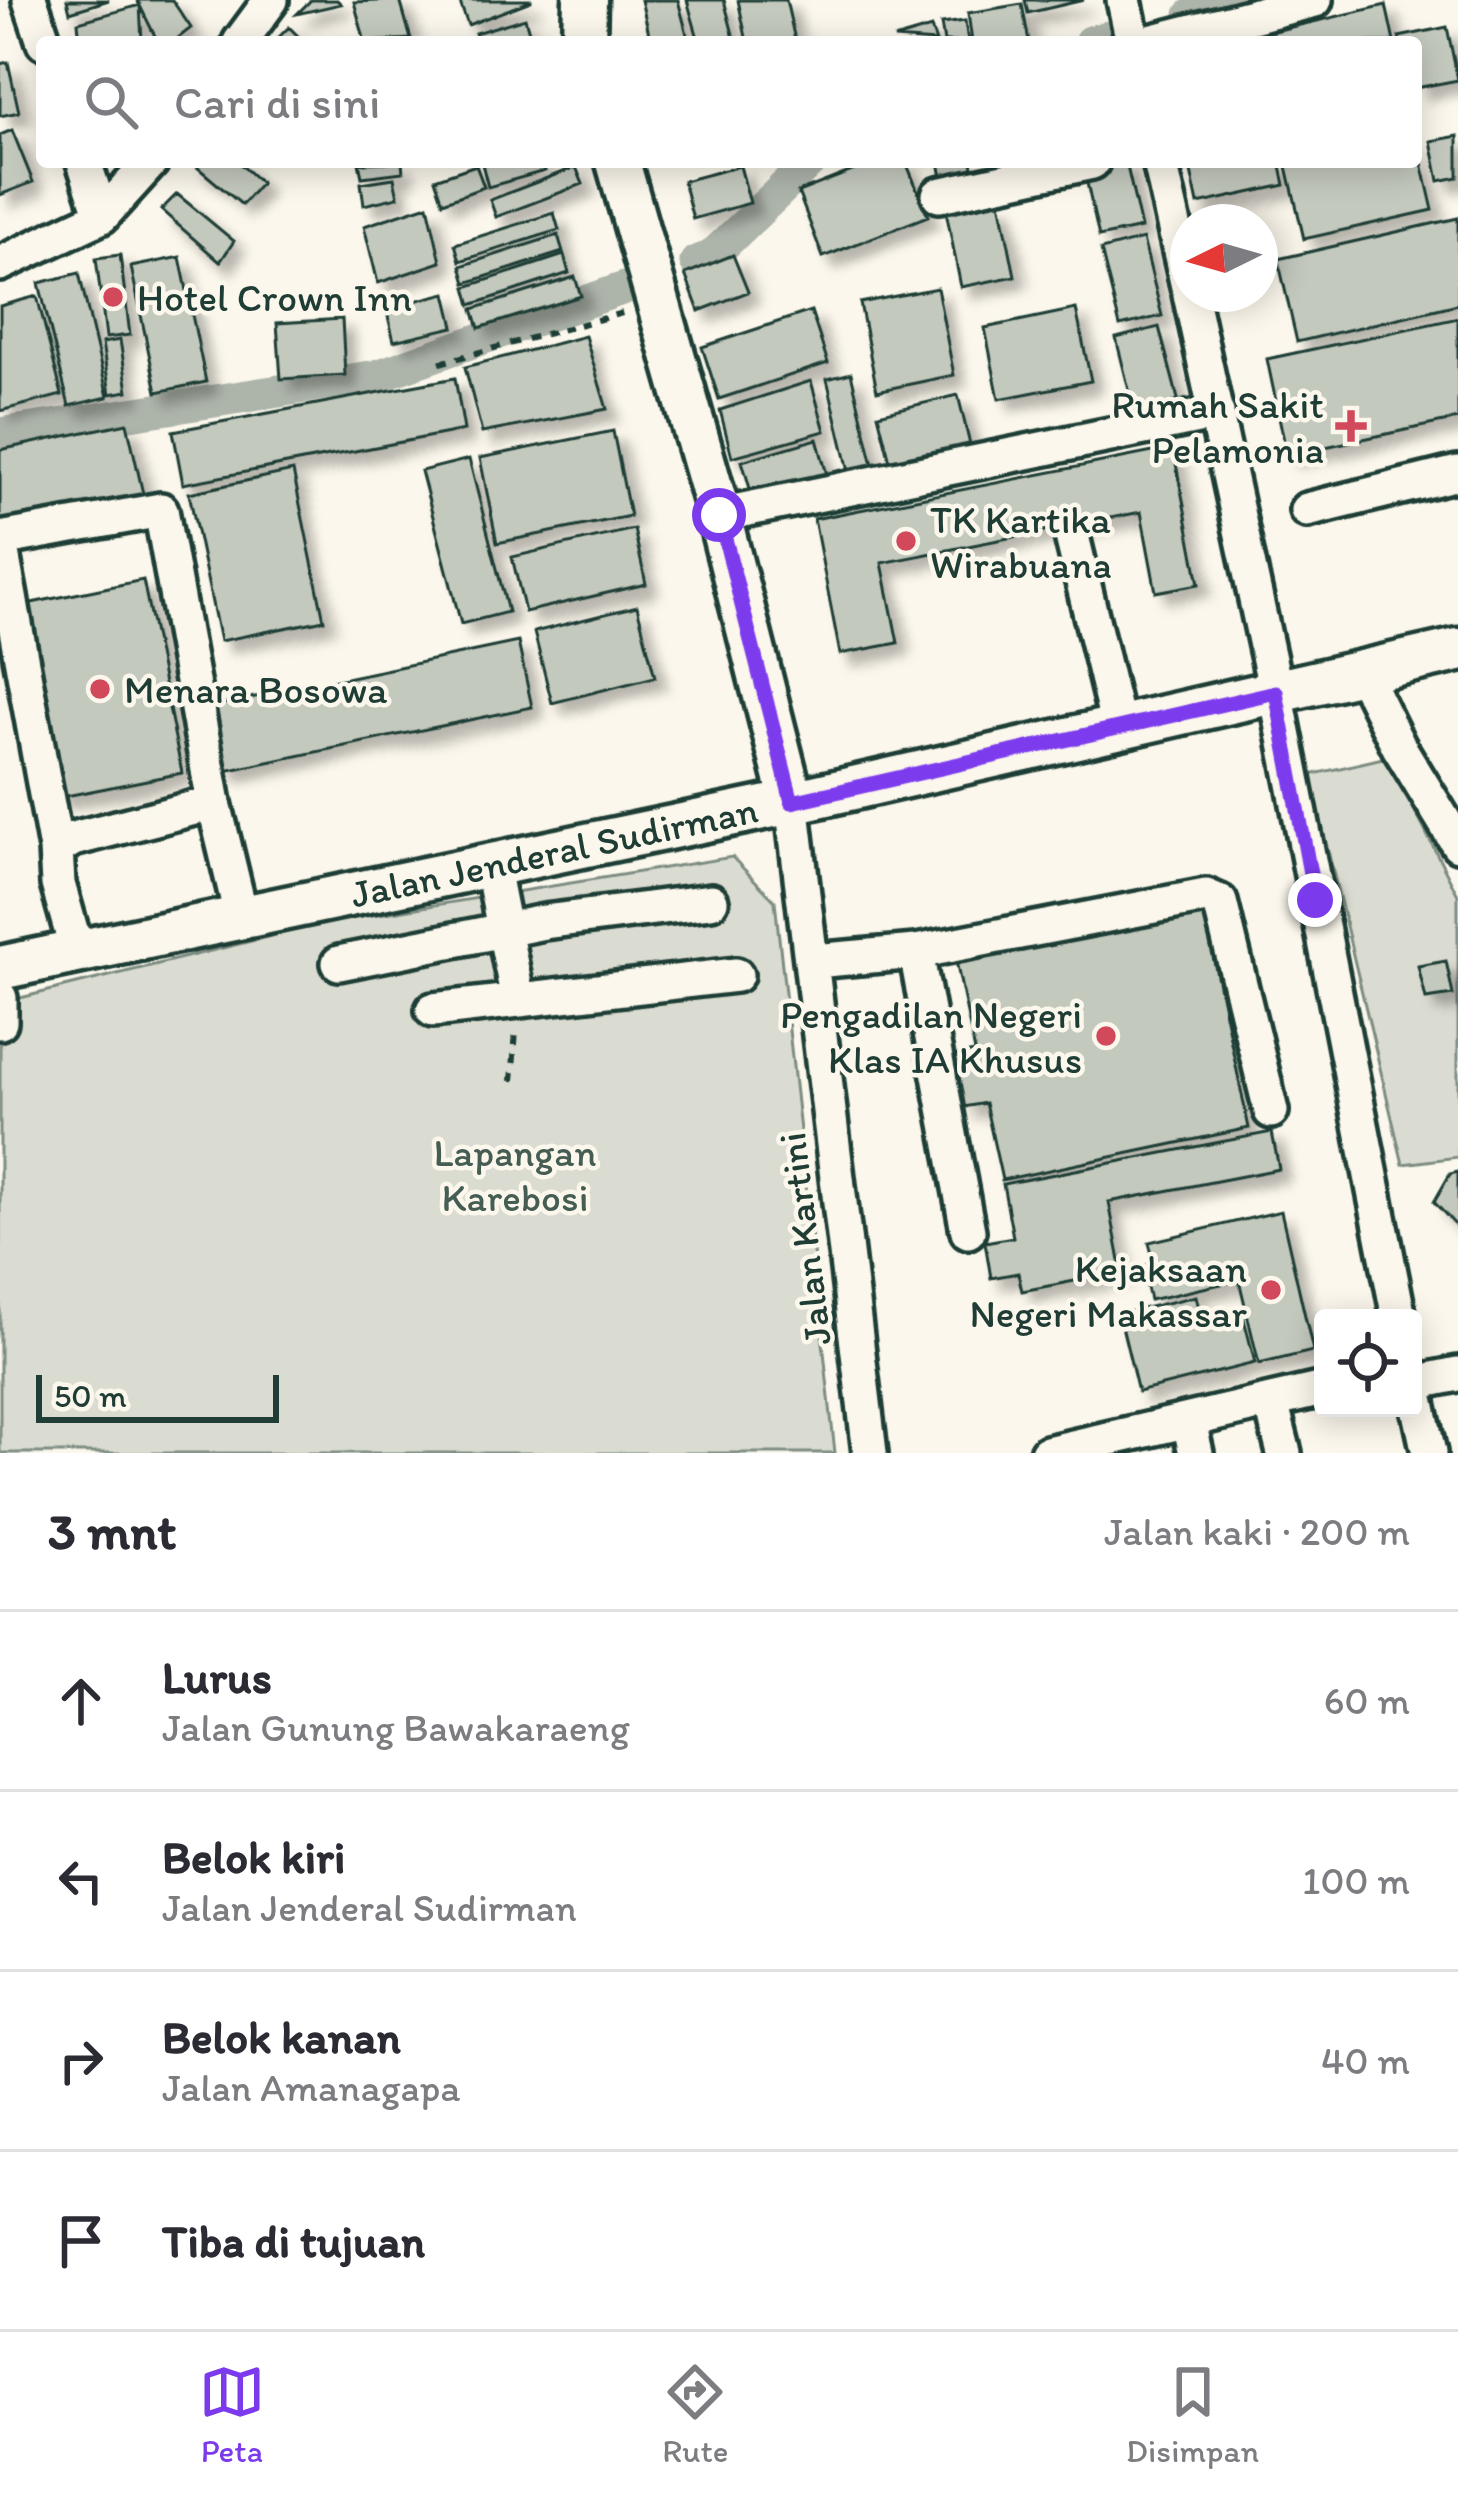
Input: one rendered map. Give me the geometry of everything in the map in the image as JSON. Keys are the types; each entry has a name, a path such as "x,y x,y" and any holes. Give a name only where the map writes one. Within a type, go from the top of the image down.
{"main road":[{"path":"620,168 719,515 792,802"},
{"name":"Jalan Jenderal Sudirman","path":"0,968 792,802 1458,650"}],"street":[{"path":"31,0 42,36"},
{"path":"244,36 271,0"},
{"path":"1124,0 1132,36"},
{"path":"1174,36 1315,0"},
{"path":"86,168 102,216"},
{"path":"0,264 102,216 146,168"},
{"path":"939,196 1065,168"},
{"path":"1161,168 1170,206"},
{"path":"1194,312 1276,692 1397,1309"},
{"path":"719,515 1217,412"},
{"path":"1307,510 1458,473"},
{"path":"77,951 58,884 56,849 0,540 161,510 214,803 241,915"},
{"path":"1071,532 1118,727"},
{"path":"1362,672 1399,747 1458,844"},
{"name":"Jalan Kartini","path":"792,802 870,1453"},
{"path":"56,849 73,839 214,803"},
{"path":"491,863 518,1000"},
{"path":"814,962 916,952 1207,896 1220,902 1271,1111"},
{"path":"339,963 502,930 711,901"},
{"path":"916,952 968,1231"},
{"path":"433,1010 736,975"},
{"path":"0,998 0,1022"},
{"path":"1422,1380 1458,1374"},
{"path":"1047,1453 1193,1438 1271,1402 1314,1391"},
{"path":"1271,1402 1283,1453"},
{"path":"1421,1417 1429,1453"}],"path":[{"path":"440,363 658,303"},
{"path":"512,1081 518,1000"}],"green space":[{"path":"1387,757 1458,895 1458,1157 1403,1164 1310,775"},
{"name":"Lapangan Karebosi","path":"732,857 775,901 835,1453 0,1453 0,1003 324,923"}],"building":[{"path":"67,0 109,0 70,12"},
{"path":"137,0 172,0 191,28 181,36 155,36"},
{"path":"311,0 337,0 341,4 297,14"},
{"path":"400,0 410,36 363,36 354,2"},
{"path":"459,0 531,0 531,1 468,25"},
{"path":"641,0 678,0 687,36 650,36"},
{"path":"687,0 724,0 733,36 697,36"},
{"path":"738,0 786,0 794,36 746,36"},
{"path":"1025,0 1084,0 1028,13"},
{"path":"1022,4 1028,36 971,36 968,13"},
{"path":"140,5 142,36 79,36 78,22"},
{"path":"1386,5 1393,36 1257,36"},
{"path":"525,18 530,36 476,36"},
{"path":"965,21 967,36 943,36 941,24"},
{"path":"1447,27 1458,80 1422,87 1422,36 1404,36"},
{"path":"931,28 934,36 904,36"},
{"path":"8,62 19,112 0,116 0,64"},
{"path":"12,130 33,182 0,195 0,135"},
{"path":"1458,136 1458,177 1439,181 1431,141"},
{"path":"1422,163 1433,210 1304,239 1287,168 1422,168"},
{"path":"198,168 245,168 261,183 242,205"},
{"path":"360,168 403,168 403,172 362,177"},
{"path":"477,168 484,187 443,202 435,179"},
{"path":"483,168 544,168 545,171 488,187"},
{"path":"573,168 583,184 496,217 490,200"},
{"path":"741,168 750,203 693,219 683,181"},
{"path":"860,168 908,168 928,216 823,257 798,192"},
{"path":"940,168 973,168 975,176 943,182"},
{"path":"1084,168 1127,168 1141,228 1099,237"},
{"path":"1190,168 1281,168 1285,185 1198,204"},
{"path":"394,178 398,197 364,205 361,183"},
{"path":"177,194 234,241 220,262 161,210"},
{"path":"1000,201 1015,276 961,287 946,211"},
{"path":"428,205 441,262 378,283 364,226"},
{"path":"554,213 559,230 460,261 455,244"},
{"path":"1458,218 1458,304 1297,342 1278,259"},
{"path":"558,235 563,252 466,283 461,266"},
{"path":"1143,239 1162,316 1120,326 1101,250"},
{"name":"Hotel Crown Inn","path":"120,255 130,335 106,338 96,258"},
{"path":"564,255 569,273 471,305 466,287"},
{"path":"733,255 748,292 699,311 685,274"},
{"path":"180,257 206,382 157,392 131,267"},
{"path":"79,273 108,397 69,406 39,283"},
{"path":"575,277 581,296 479,328 473,309"},
{"path":"937,288 954,375 877,391 860,303"},
{"path":"446,293 454,327 394,341 386,308"},
{"path":"37,296 62,395 0,411 0,306"},
{"path":"1076,309 1091,381 999,399 985,328"},
{"path":"811,311 828,363 719,399 702,347"},
{"path":"1458,318 1458,419 1287,455 1267,359"},
{"path":"342,319 345,375 281,379 277,323"},
{"path":"1159,327 1179,403 1135,414 1116,338"},
{"path":"585,336 607,409 482,433 465,367"},
{"path":"120,340 128,391 110,394 102,343"},
{"path":"851,373 873,465 849,471 827,379"},
{"path":"455,378 464,430 183,484 173,431"},
{"path":"811,381 825,431 732,457 720,410"},
{"path":"958,395 970,445 891,465 878,414"},
{"path":"127,423 146,507 0,539 0,450"},
{"path":"613,431 630,516 497,543 480,458"},
{"path":"817,439 828,478 753,499 742,461"},
{"name":"TK Kartika Wirabuana","path":"1173,448 1199,584 1156,592 1141,512 882,563 898,643 840,654 814,519"},
{"path":"469,459 508,612 461,624 421,471"},
{"path":"293,471 324,620 220,641 189,493"},
{"path":"634,529 646,584 525,612 512,557"},
{"name":"Menara Bosowa","path":"143,580 182,773 56,798 17,606"},
{"path":"637,606 655,677 552,703 534,632"},
{"path":"518,642 532,707 225,771 212,706"},
{"path":"1203,909 1249,1128 1002,1180 985,1103 964,1107 953,1056 975,1052 956,961"},
{"path":"1446,961 1453,995 1426,999 1418,966"},
{"path":"1272,1132 1279,1169 1109,1202 1122,1272 1022,1291 1018,1273 991,1278 985,1242 1013,1237 1003,1184"},
{"path":"1458,1172 1458,1228 1434,1202 1450,1174"},
{"name":"Kejaksaan Negeri Makassar","path":"1281,1211 1313,1351 1259,1364 1239,1280 1150,1300 1142,1266 1154,1263 1149,1242"},
{"path":"1196,1296 1203,1325 1243,1315 1255,1363 1138,1392 1119,1314"}],"waterway":[{"path":"1191,15 1247,0"},
{"path":"696,262 711,257 804,168"},
{"path":"0,434 377,376 633,285"}],"place":[{"name":"Hotel Crown Inn","path":"113,297"},
{"name":"Rumah Sakit Pelamonia","path":"1351,426"},
{"name":"TK Kartika Wirabuana","path":"906,541"},
{"name":"Menara Bosowa","path":"100,689"},
{"name":"Pengadilan Negeri Klas IA Khusus","path":"1106,1036"},
{"name":"Kejaksaan Negeri Makassar","path":"1271,1290"}],"route":[{"path":"719,515 792,802 1276,692 1315,900"}]}
